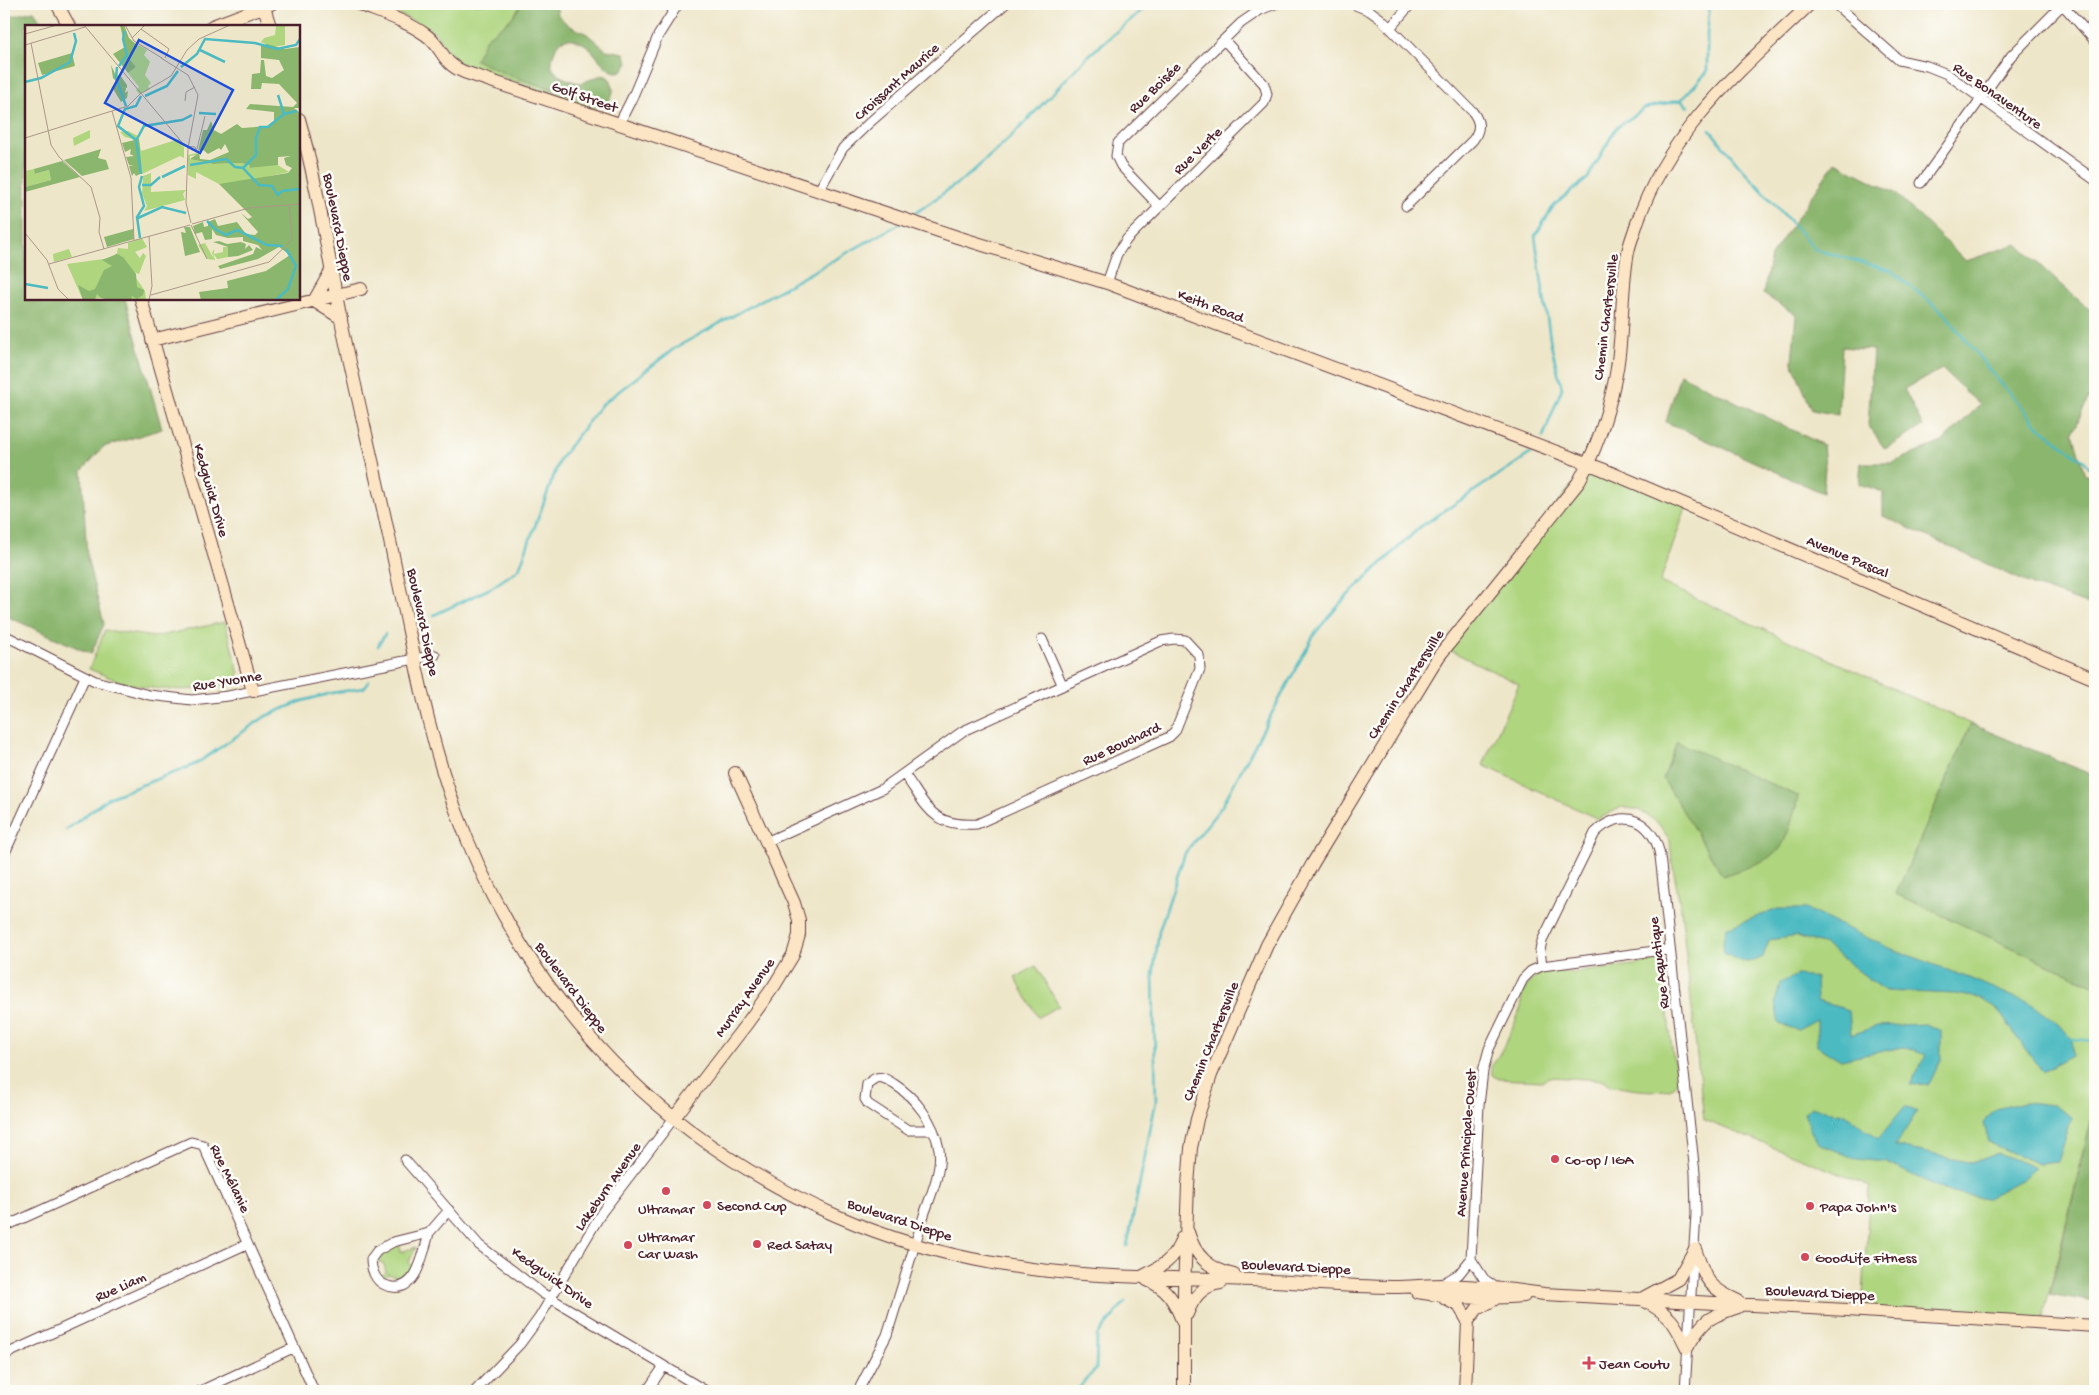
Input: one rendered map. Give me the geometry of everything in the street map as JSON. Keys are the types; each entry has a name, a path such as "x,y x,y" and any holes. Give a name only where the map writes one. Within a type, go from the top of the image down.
{"street":[{"path":"57,4 68,25"},
{"name":"Golf Street","path":"359,4 427,35 448,63 459,70 819,190"},
{"path":"619,124 658,36 678,4"},
{"name":"Croissant Maurice","path":"819,190 843,148 1005,4"},
{"name":"Rue Boisée","path":"1159,206 1121,166 1116,156 1116,147 1121,138 1250,16 1275,4"},
{"path":"1353,4 1376,15 1390,28 1472,111 1479,125 1479,130 1473,140 1406,206"},
{"path":"1390,28 1411,4"},
{"name":"Chemin Chartersville","path":"1184,1391 1184,1279 1191,1148 1197,1119 1211,1075 1267,945 1313,863 1439,656 1578,482 1588,464 1615,383 1628,251 1652,184 1672,150 1696,118 1739,72 1810,4"},
{"name":"Rue Bonaventure","path":"1834,4 1899,60 1927,66 1947,74 2095,180"},
{"path":"1921,183 2011,56 2062,4 2095,41"},
{"path":"215,25 266,5 270,25"},
{"name":"Rue Verte","path":"1108,283 1122,246 1159,206 1260,109 1266,99 1264,84 1224,40"},
{"name":"Boulevard Dieppe","path":"300,123 415,660 436,748 457,815 488,884 522,947 556,996 594,1044 635,1085 724,1156 798,1197 868,1229 915,1244 993,1263 1053,1271 1140,1277 1254,1280 1745,1304 2095,1326"},
{"name":"Keith Road","path":"819,190 1108,283 1588,464"},
{"path":"314,301 331,271"},
{"path":"152,340 360,289"},
{"name":"Kedgwick Drive","path":"141,300 252,691"},
{"path":"314,301 341,318"},
{"name":"Avenue Pascal","path":"1588,464 2095,679"},
{"name":"Rue Yvonne","path":"4,635 85,677 148,695 192,700 228,696 435,655"},
{"path":"1042,638 1062,684"},
{"name":"Rue Bouchard","path":"766,842 882,789 963,731 1062,684 1161,641 1185,640 1199,655 1200,669 1176,731 1169,737 977,824 960,825 938,819 928,809 904,774"},
{"path":"4,855 85,677"},
{"name":"Murray Avenue","path":"674,1118 774,986 793,955 799,935 794,903 735,773"},
{"name":"Rue Aquatique","path":"1542,966 1540,956 1541,945 1590,841 1600,828 1618,820 1632,820 1644,825 1656,840 1695,1173 1695,1249 1685,1391"},
{"name":"Avenue Principale-Ouest","path":"1472,1259 1479,1105 1484,1065 1489,1049 1523,979 1531,971 1542,966 1670,948"},
{"path":"858,1391 887,1335 932,1194 938,1169 939,1149 933,1130 924,1112 906,1091 882,1078 876,1078 867,1084 865,1098 868,1104 908,1130 933,1130"},
{"name":"Lakeburn Avenue","path":"475,1391 520,1344 551,1298 602,1212 674,1118"},
{"name":"Rue Mélanie","path":"4,1227 192,1142 203,1146 314,1391"},
{"name":"Kedgwick Drive","path":"405,1160 479,1244 551,1298 706,1391"},
{"path":"429,1233 393,1242 377,1251 371,1259 371,1265 372,1272 380,1283 397,1288 403,1287 411,1280 418,1270 429,1233 449,1210"},
{"path":"1140,1277 1170,1260 1179,1249 1186,1224"},
{"path":"1186,1224 1191,1242 1205,1261 1218,1271 1254,1280"},
{"name":"Rue Liam","path":"4,1355 247,1244"},
{"path":"1640,1299 1670,1285 1678,1279 1695,1249"},
{"path":"1695,1249 1702,1271 1711,1286 1719,1292 1745,1304"},
{"path":"1465,1391 1468,1321 1477,1309 1497,1293 1484,1279 1472,1259 1459,1274 1438,1290 1456,1304 1468,1321"},
{"path":"1140,1277 1167,1291 1184,1325"},
{"path":"1184,1325 1193,1299 1208,1288 1215,1284 1254,1280"},
{"path":"1640,1299 1668,1315 1677,1327 1687,1348"},
{"path":"1687,1348 1698,1329 1706,1321 1745,1304"},
{"path":"200,1391 293,1348"},
{"path":"647,1391 664,1366"}],"green space":[{"path":"377,4 522,4 510,20 486,38 479,54 508,75 598,104 596,109 460,63 448,53 432,30"},
{"path":"522,4 556,4 558,15 568,25 587,34 606,50 624,53 628,63 623,70 618,72 606,67 585,44 571,39 565,39 560,42 553,54 553,69 569,80 580,83 599,76 608,77 613,91 608,101 603,104 591,103 564,92 510,76 475,60 486,38 510,20"},
{"path":"34,11 43,25 25,25 25,300 125,300 162,429 103,447 82,471 87,558 104,624 91,654 4,615 4,85 6,84 4,18"},
{"path":"1835,162 1895,193 1966,261 2017,244 2095,314 2095,383 2073,433 2085,475 2095,478 2095,607 2032,585 1883,516 1883,492 1859,484 1861,463 1892,463 1942,442 1980,405 1942,369 1904,389 1923,426 1885,449 1868,425 1873,350 1842,347 1838,415 1812,410 1792,362 1796,315 1763,294 1771,256"},
{"path":"1680,374 1823,445 1825,467 1823,493 1666,422"},
{"path":"1588,464 1687,505 1660,582 1971,724 1896,894 2095,986 2095,1105 2042,1322 1862,1310 1870,1186 1704,1120 1681,909 1672,863 1670,840 1657,822 1639,810 1622,807 1598,819 1483,765 1519,684 1445,648"},
{"path":"225,622 239,674 233,684 194,689 142,687 124,683 89,669 105,630 154,637"},
{"path":"1971,724 2095,776 2095,986 1896,894"},
{"path":"1677,742 1798,796 1791,824 1779,850 1759,863 1723,876 1663,779"},
{"path":"1650,959 1662,962 1665,967 1671,1041 1674,1061 1679,1075 1677,1084 1672,1088 1655,1091 1609,1085 1605,1080 1550,1077 1543,1081 1499,1079 1492,1075 1491,1067 1504,1046 1515,1022 1526,987 1537,976 1549,972 1573,973 1640,964"},
{"path":"1036,966 1059,1006 1038,1017 1015,978"},
{"path":"2095,1105 2095,1302 2050,1294"},
{"path":"397,1245 400,1246 401,1252 416,1247 409,1262 414,1268 406,1280 400,1283 399,1278 388,1274 383,1279 381,1277 386,1272 384,1264 378,1263 385,1252"}],"water":[{"path":"1778,909 1806,909 1887,947 2033,1005 2059,1024 2072,1039 2072,1056 2042,1072 1997,1009 1980,998 1955,994 1885,991 1825,945 1797,936 1769,940 1763,957 1757,960 1747,962 1724,953 1723,941 1726,928"},
{"path":"1797,975 1816,977 1817,1001 1849,1010 1851,1035 1877,1026 1926,1024 1941,1031 1941,1060 1929,1084 1910,1085 1926,1055 1903,1047 1841,1060 1817,1046 1817,1020 1798,1030 1779,1024 1775,1003 1780,983"},
{"path":"2025,1102 2052,1105 2072,1117 2058,1162 2039,1164 1989,1143 1984,1122 1996,1109"},
{"path":"1905,1106 1917,1112 1895,1146 1971,1163 1998,1153 2036,1168 2022,1179 1985,1199 1944,1190 1885,1162 1856,1159 1818,1143 1810,1130 1804,1113 1811,1107 1847,1115 1878,1139"}],"waterway":[{"path":"910,217 969,175 1014,134 1088,56 1149,4"},
{"path":"1543,437 1562,388 1551,345 1535,236 1554,205 1588,178 1616,128 1645,108 1681,100 1707,72 1707,34 1710,4"},
{"path":"1681,100 1688,107"},
{"path":"1710,130 1816,250 1890,270 1945,314 1992,373 2039,427 2084,461 2095,473"},
{"path":"434,615 491,588 519,569 560,459 601,405 675,348 901,223"},
{"path":"1127,1246 1156,1101 1153,976 1159,931 1185,853 1222,806 1315,633 1345,598 1420,527 1530,454"},
{"path":"378,646 385,634"},
{"path":"66,830 108,798 196,764 266,716 302,701 332,693 364,688 369,681"},
{"path":"2072,1039 2095,1041"},
{"path":"1075,1391 1096,1369 1097,1336 1125,1302"}],"place":[{"name":"Co-op / IGA","path":"1555,1159"},
{"name":"Ultramar","path":"666,1191"},
{"name":"Second Cup","path":"707,1205"},
{"name":"Papa John's","path":"1810,1206"},
{"name":"Red Satay","path":"757,1244"},
{"name":"Ultramar Car Wash","path":"628,1245"},
{"name":"GoodLife Fitness","path":"1805,1257"},
{"name":"Jean Coutu","path":"1589,1363"}]}
